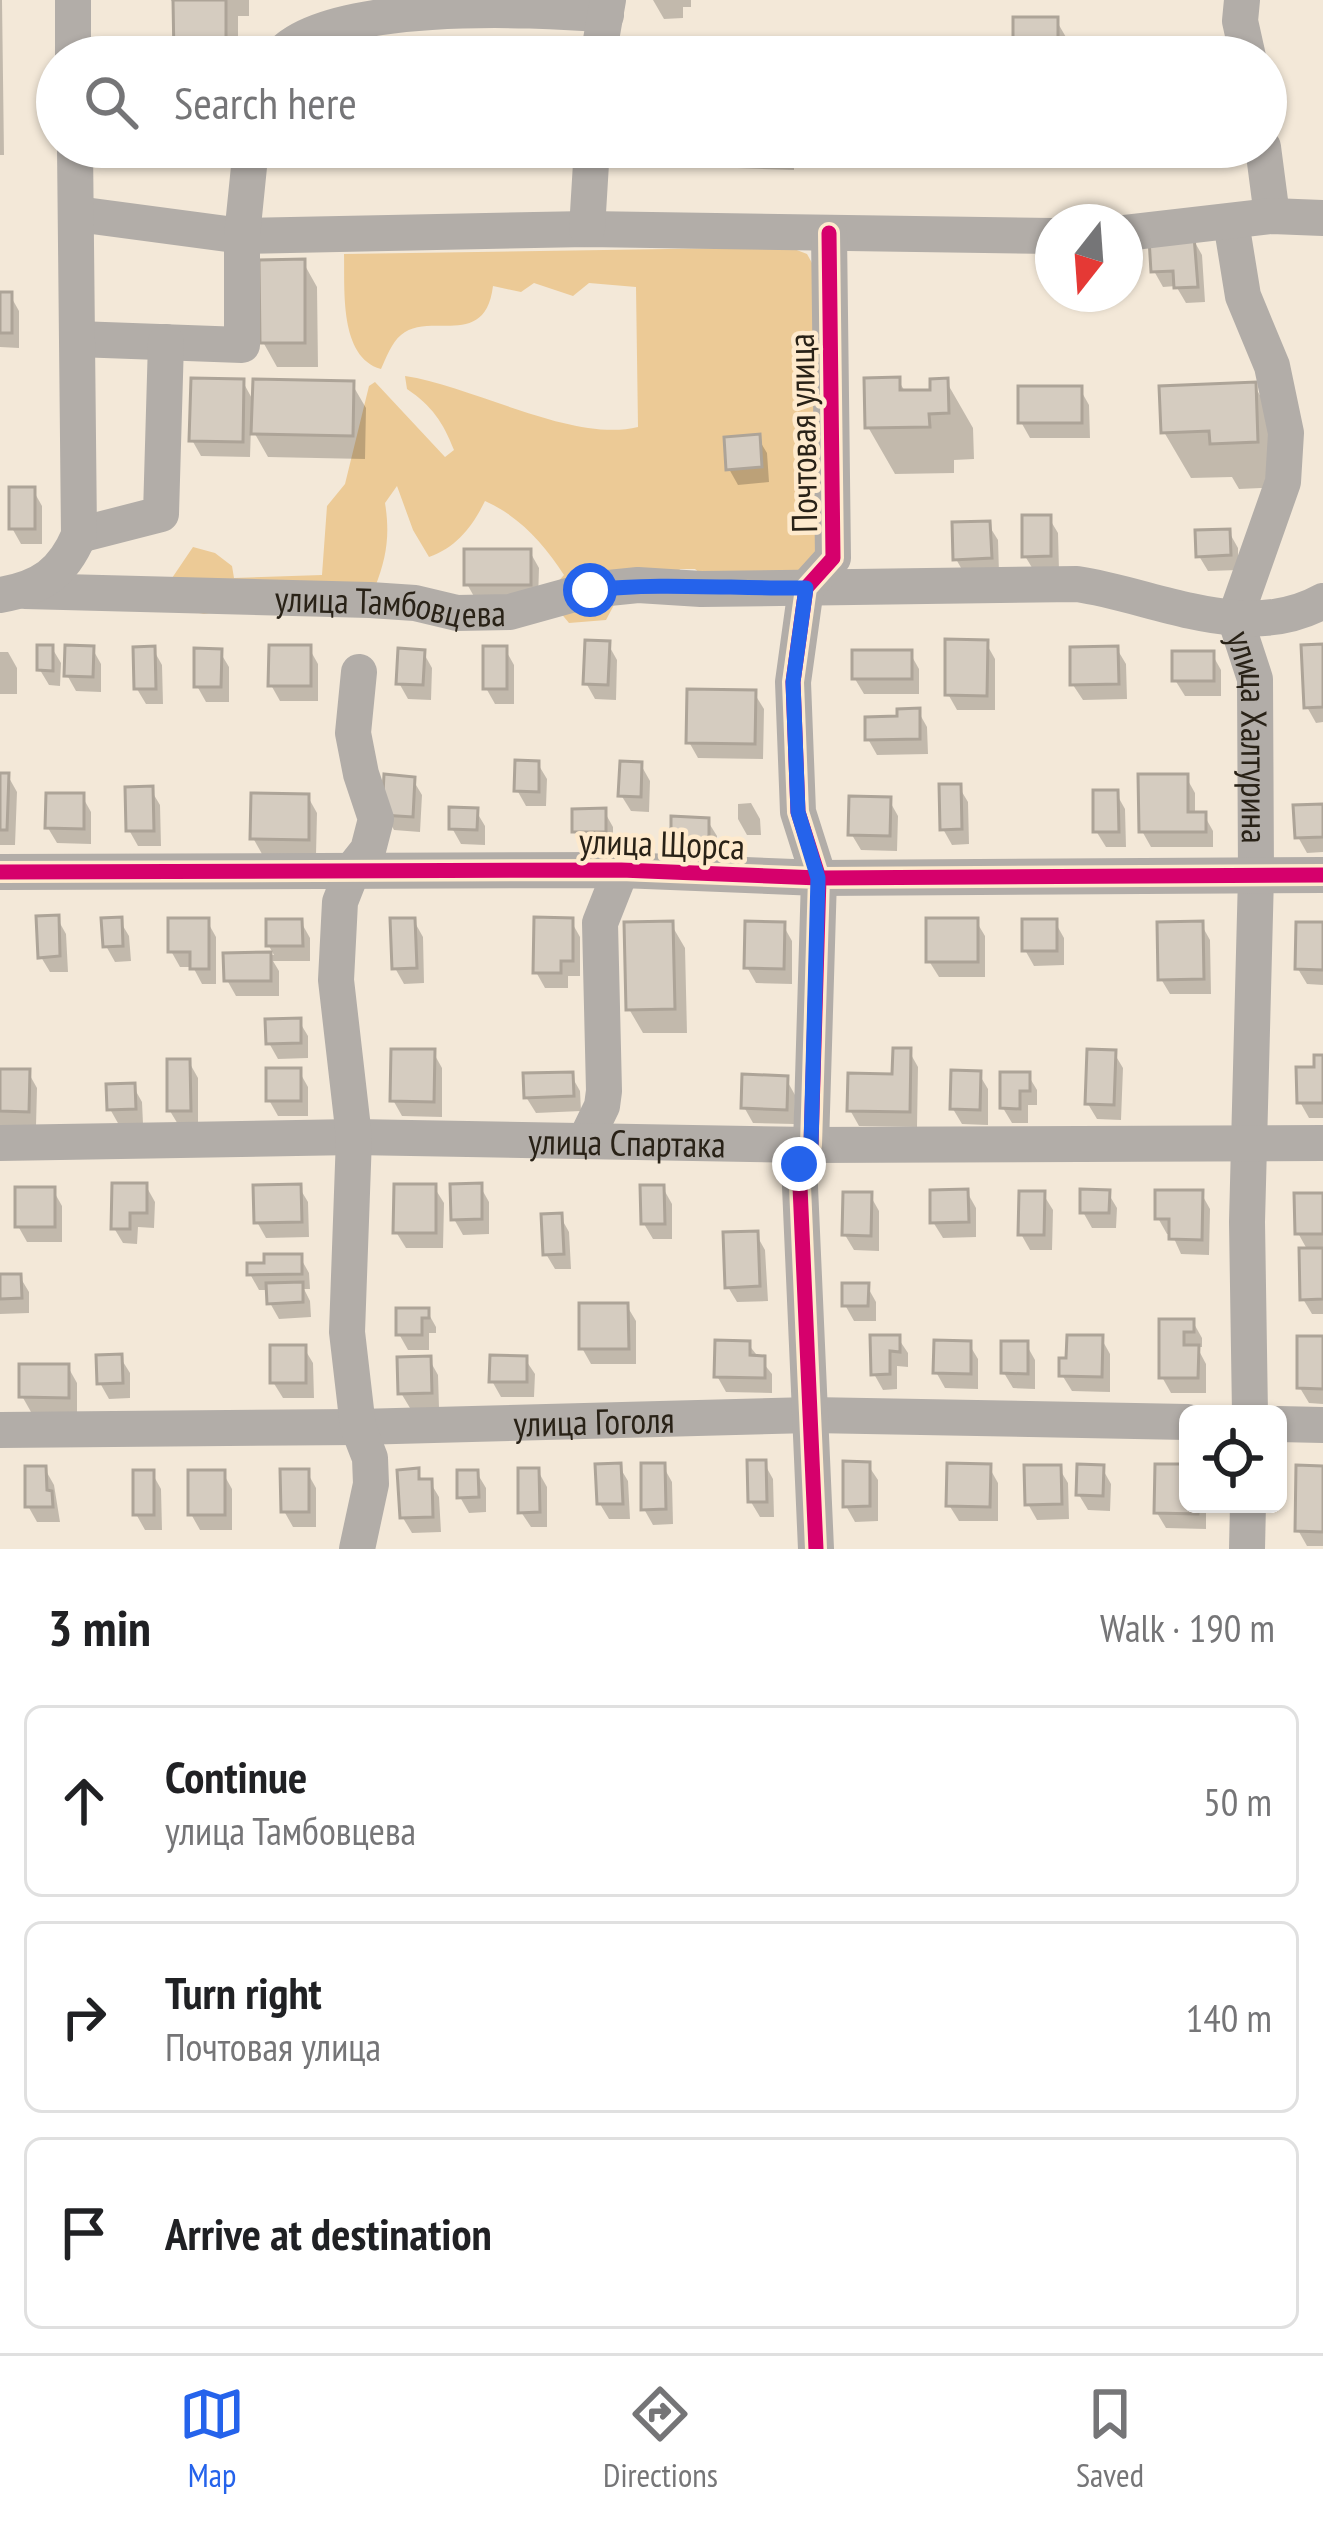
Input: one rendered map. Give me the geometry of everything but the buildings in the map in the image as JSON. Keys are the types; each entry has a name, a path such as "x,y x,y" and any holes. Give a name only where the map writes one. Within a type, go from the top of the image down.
{"street":[{"path":"73,0 74,36"},
{"path":"1242,0 1243,36"},
{"path":"306,36 357,13 607,7"},
{"path":"12,593 50,579 69,558 79,535 76,168"},
{"path":"77,339 242,345 242,236 249,168"},
{"path":"586,229 590,168"},
{"path":"1266,168 1272,216"},
{"path":"77,214 242,236 586,229 1035,236"},
{"path":"1143,231 1272,216 1323,218"},
{"name":"улица Халтурина","path":"1231,222 1244,296 1282,400 1286,448 1283,482 1235,618 1255,679 1250,1405"},
{"name":"Почтовая улица","path":"816,1549 799,1164 811,1145 818,878 798,812 793,682 806,588 833,558 829,233"},
{"path":"79,535 161,514 166,342"},
{"name":"улица Тамбовцева","path":"12,593 370,600 415,603 457,613 510,612 590,590 638,585 701,589 1077,584 1235,618 1267,620 1303,612 1323,601"},
{"path":"357,1549 371,1484 370,1458 358,1427 347,1332 354,1137 336,980 340,902 353,869 368,850 376,819 353,734 359,671"},
{"path":"585,1141 604,1091 600,923 621,870"},
{"name":"улица Щорса","path":"0,872 621,870 818,878 1323,875"},
{"name":"улица Спартака","path":"0,1143 354,1137 811,1145 1323,1143"},
{"name":"улица Гоголя","path":"0,1430 358,1427 812,1415 1179,1422"},
{"path":"1287,1424 1323,1425"},
{"path":"1247,1549 1248,1513"}],"shaded area":[{"path":"789,247 807,254 817,272 820,555 798,574 707,579 695,569 680,569 675,576 615,603 606,620 569,623 546,595 564,575 520,523 485,501 463,535 429,557 397,486 385,503 386,545 375,587 204,614 180,609 170,581 193,547 215,553 232,566 234,578 322,575 327,506 345,484 369,386 375,382 445,457 454,450 446,431 430,408 407,389 405,376 554,421 612,430 638,427 636,287 589,283 573,296 534,283 521,292 493,286 479,318 413,328 395,342 381,369 367,362 351,337 344,254"}],"cycle path":[{"path":"816,1549 799,1164 811,1145 819,878 798,812 793,682 806,588 833,558 829,233"},
{"path":"0,872 621,870 819,878 1323,875"}],"route":[{"path":"590,590 638,585 806,588 793,682 798,812 818,878 811,1145 799,1164"}]}
